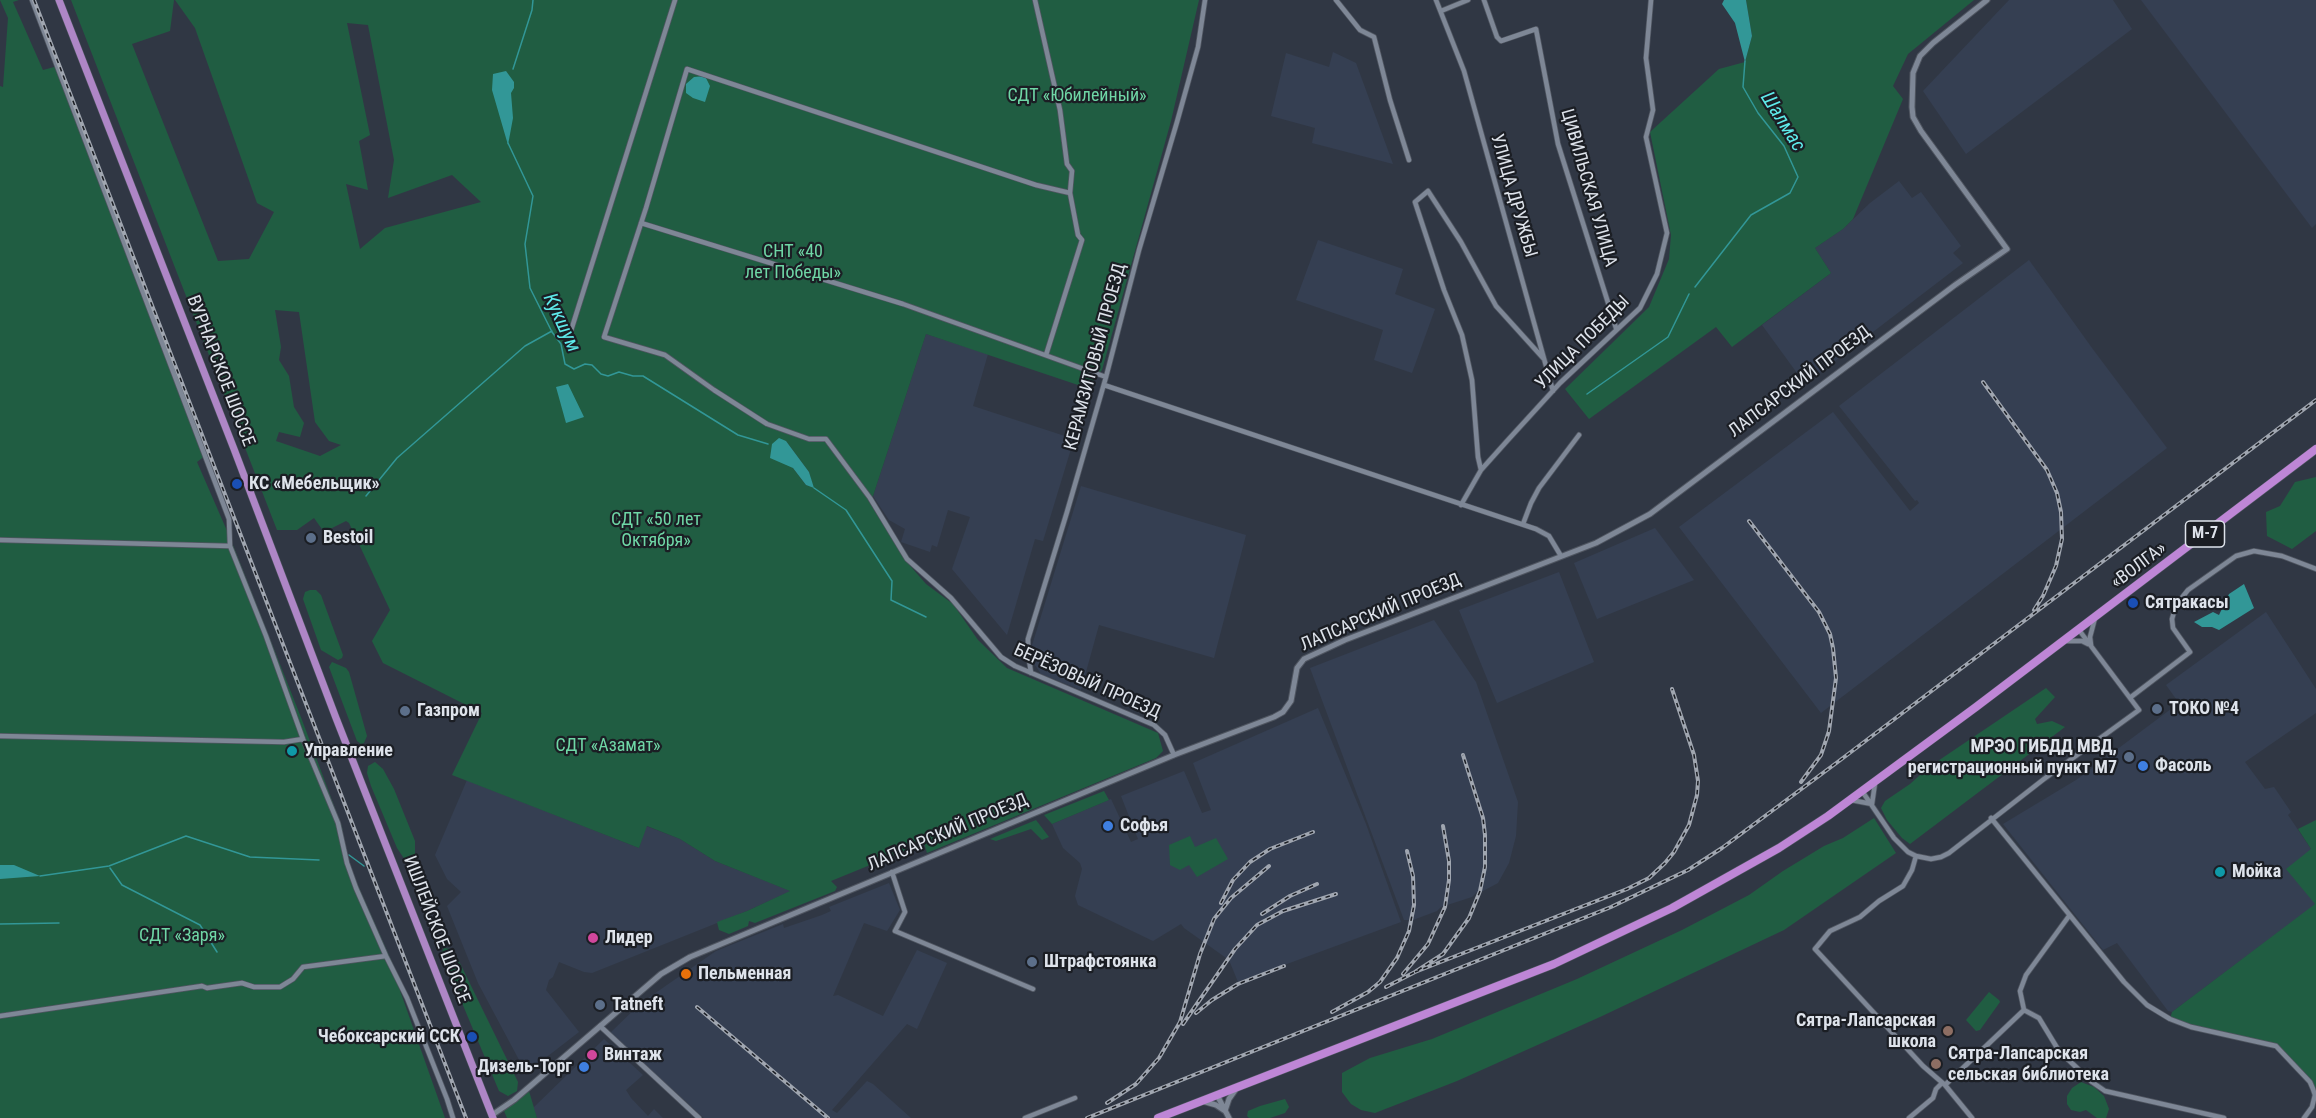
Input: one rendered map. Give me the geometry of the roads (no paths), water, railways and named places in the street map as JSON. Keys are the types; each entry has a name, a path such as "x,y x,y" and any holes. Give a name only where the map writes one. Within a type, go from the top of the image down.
{"highway":[{"name":"«ВОЛГА»","path":"1158,1118 1554,964 1672,908 1779,848 1876,781 2316,450"}],"main road":[{"name":"ВУРНАРСКОЕ ШОССЕ","path":"58,0 228,432 350,753"},
{"name":"ИШЛЕЙСКОЕ ШОССЕ","path":"350,753 491,1117"}],"street":[{"path":"32,0 230,519 230,546 266,636 303,739 338,823 347,863 356,888 407,998 453,1118"},
{"path":"569,337 675,0"},
{"path":"1035,0 1060,110 1067,165 1072,171 1070,193 1078,235 1082,240 1046,355"},
{"name":"КЕРАМЗИТОВЫЙ ПРОЕЗД","path":"1031,673 1028,639 1104,384 1138,250 1198,47 1205,0"},
{"path":"1336,0 1360,30 1374,37 1390,100 1409,160"},
{"name":"УЛИЦА ДРУЖБЫ","path":"1436,0 1464,71 1553,391"},
{"path":"1441,11 1468,0"},
{"name":"ЦИВИЛЬСКАЯ УЛИЦА","path":"1484,0 1497,37 1501,41 1536,29 1558,144 1616,328"},
{"name":"УЛИЦА ПОБЕДЫ","path":"1461,504 1481,470 1553,391 1616,328 1640,308 1657,274 1667,233 1646,137 1653,110 1646,58 1651,0"},
{"name":"ЛАПСАРСКИЙ ПРОЕЗД","path":"491,1117 661,974 690,957 1174,755 1283,712 1291,701 1297,668 1304,659 1345,640 1596,543 1650,514 1955,285 2007,249 1921,131 1913,117 1912,107 1913,73 1920,57 1933,43 1987,0"},
{"path":"1070,193 1026,182 687,69 641,223 836,282 1106,377"},
{"path":"1481,470 1472,380 1462,335 1444,290 1415,202 1428,191 1461,242 1496,306 1542,358"},
{"name":"БЕРЁЗОВЫЙ ПРОЕЗД","path":"641,223 604,337 665,355 767,424 809,439 826,439 870,498 907,559 951,598 1001,657 1031,673 1154,725 1165,735 1174,755"},
{"path":"1104,384 1523,524 1549,536 1561,556"},
{"path":"1523,524 1539,488 1579,435"},
{"path":"0,540 230,546"},
{"path":"2131,697 2190,652 2173,628 2172,619 2176,605 2188,590 2236,556 2254,550 2283,556 2316,569"},
{"path":"2091,645 2090,637 2095,618"},
{"path":"1862,791 1894,838 1916,856 1931,859 1941,857 2139,710 2079,630"},
{"path":"2064,641 2082,641 2091,645"},
{"path":"0,736 284,742 303,739"},
{"path":"1872,804 1872,789 1876,781"},
{"path":"1849,801 1857,800 1872,804"},
{"path":"1991,818 2124,982 2147,1005 2170,1019 2190,1027 2218,1035 2272,1044 2310,1082 2315,1095 2312,1107 2304,1118"},
{"path":"1916,856 1912,870 1903,886 1879,901 1860,917 1830,931 1815,949 1923,1066 1943,1084 1972,1118"},
{"path":"892,872 905,912 895,931 1033,989"},
{"path":"2024,1010 2020,991 2026,975 2069,916"},
{"path":"0,1016 202,986 207,988 242,983 254,987 280,987 293,979 303,967 386,956"},
{"path":"1909,1118 1933,1098 1936,1089 2024,1010"},
{"path":"2024,1010 2040,1018 2059,1051 2098,1087 2113,1094 2174,1105 2224,1118"},
{"path":"600,1026 699,1118"},
{"path":"1225,1111 1228,1099 1237,1088"},
{"path":"1217,1095 1229,1118"},
{"path":"1025,1118 1075,1098"},
{"path":"1201,1101 1216,1105 1225,1111"}],"waterway":[{"name":"Кукшум","path":"513,69 532,10 533,0"},
{"name":"Шалмас","path":"1695,287 1751,215 1790,193 1798,177 1784,146 1758,113 1743,87 1745,61"},
{"name":"Кукшум","path":"508,143 533,196 525,244 530,288 552,332 561,344 565,364 574,369 585,364 592,365 601,374 608,376 619,372 643,376 738,435 768,444"},
{"name":"Шалмас","path":"1587,394 1668,337 1689,294"},
{"path":"366,496 397,458 525,346 552,331"},
{"path":"814,488 846,510 892,581 891,600 926,617"},
{"path":"40,876 109,866 186,836 250,857 319,860"},
{"path":"349,855 364,866"},
{"path":"110,868 122,885 200,925 217,952"},
{"path":"0,924 59,923"}],"railway":[{"path":"34,0 466,1118"},
{"path":"1983,382 2047,470 2057,493 2061,512 2062,539 2056,566 2034,610"},
{"path":"1087,1118 1611,907 1688,870 1722,848 1839,761 2316,400"},
{"path":"1749,521 1819,612 1830,634 1833,648 1836,678 1829,731 1821,755 1801,782"},
{"path":"1415,972 1627,889 1649,878 1665,863 1689,825 1697,795 1698,781 1694,755 1672,689"},
{"path":"1386,987 1443,954 1469,918 1480,891 1485,867 1483,818 1463,755"},
{"path":"1403,974 1428,944 1445,907 1449,861 1443,826"},
{"path":"1221,903 1233,880 1250,862 1270,849 1313,832"},
{"path":"1332,1012 1368,992 1380,982 1397,958 1409,931 1414,905 1413,876 1407,851"},
{"path":"1107,1103 1136,1084 1159,1058 1180,1022 1200,954 1214,919 1231,898 1269,866"},
{"path":"1262,914 1290,896 1317,884"},
{"path":"1183,1024 1235,949 1257,925 1283,911 1336,894"},
{"path":"1196,1013 1238,984 1284,966"},
{"path":"697,1007 828,1118"}],"place":[{"name":"КС «Мебельщик»","path":"237,484"},
{"name":"Bestoil","path":"311,538"},
{"name":"Сятракасы","path":"2133,603"},
{"name":"ТОКО №4","path":"2157,709"},
{"name":"Газпром","path":"405,711"},
{"name":"Управление","path":"292,751"},
{"name":"МРЭО ГИБДД МВД, регистрационный пункт М7","path":"2129,757"},
{"name":"Фасоль","path":"2143,766"},
{"name":"Софья","path":"1108,826"},
{"name":"Мойка","path":"2220,872"},
{"name":"Лидер","path":"593,938"},
{"name":"Штрафстоянка","path":"1032,962"},
{"name":"Пельменная","path":"686,974"},
{"name":"Tatneft","path":"600,1005"},
{"name":"Сятра-Лапсарская школа","path":"1948,1031"},
{"name":"Чебоксарский ССК","path":"472,1037"},
{"name":"Винтаж","path":"592,1055"},
{"name":"Сятра-Лапсарская сельская библиотека","path":"1936,1064"},
{"name":"Дизель-Торг","path":"584,1067"}],"park label":[{"name":"СДТ «Юбилейный»","path":"1077,96"},
{"name":"СНТ «40 лет Победы»","path":"793,262"},
{"name":"СДТ «50 лет Октября»","path":"656,530"},
{"name":"СДТ «Азамат»","path":"608,746"},
{"name":"СДТ «Заря»","path":"182,936"}]}
